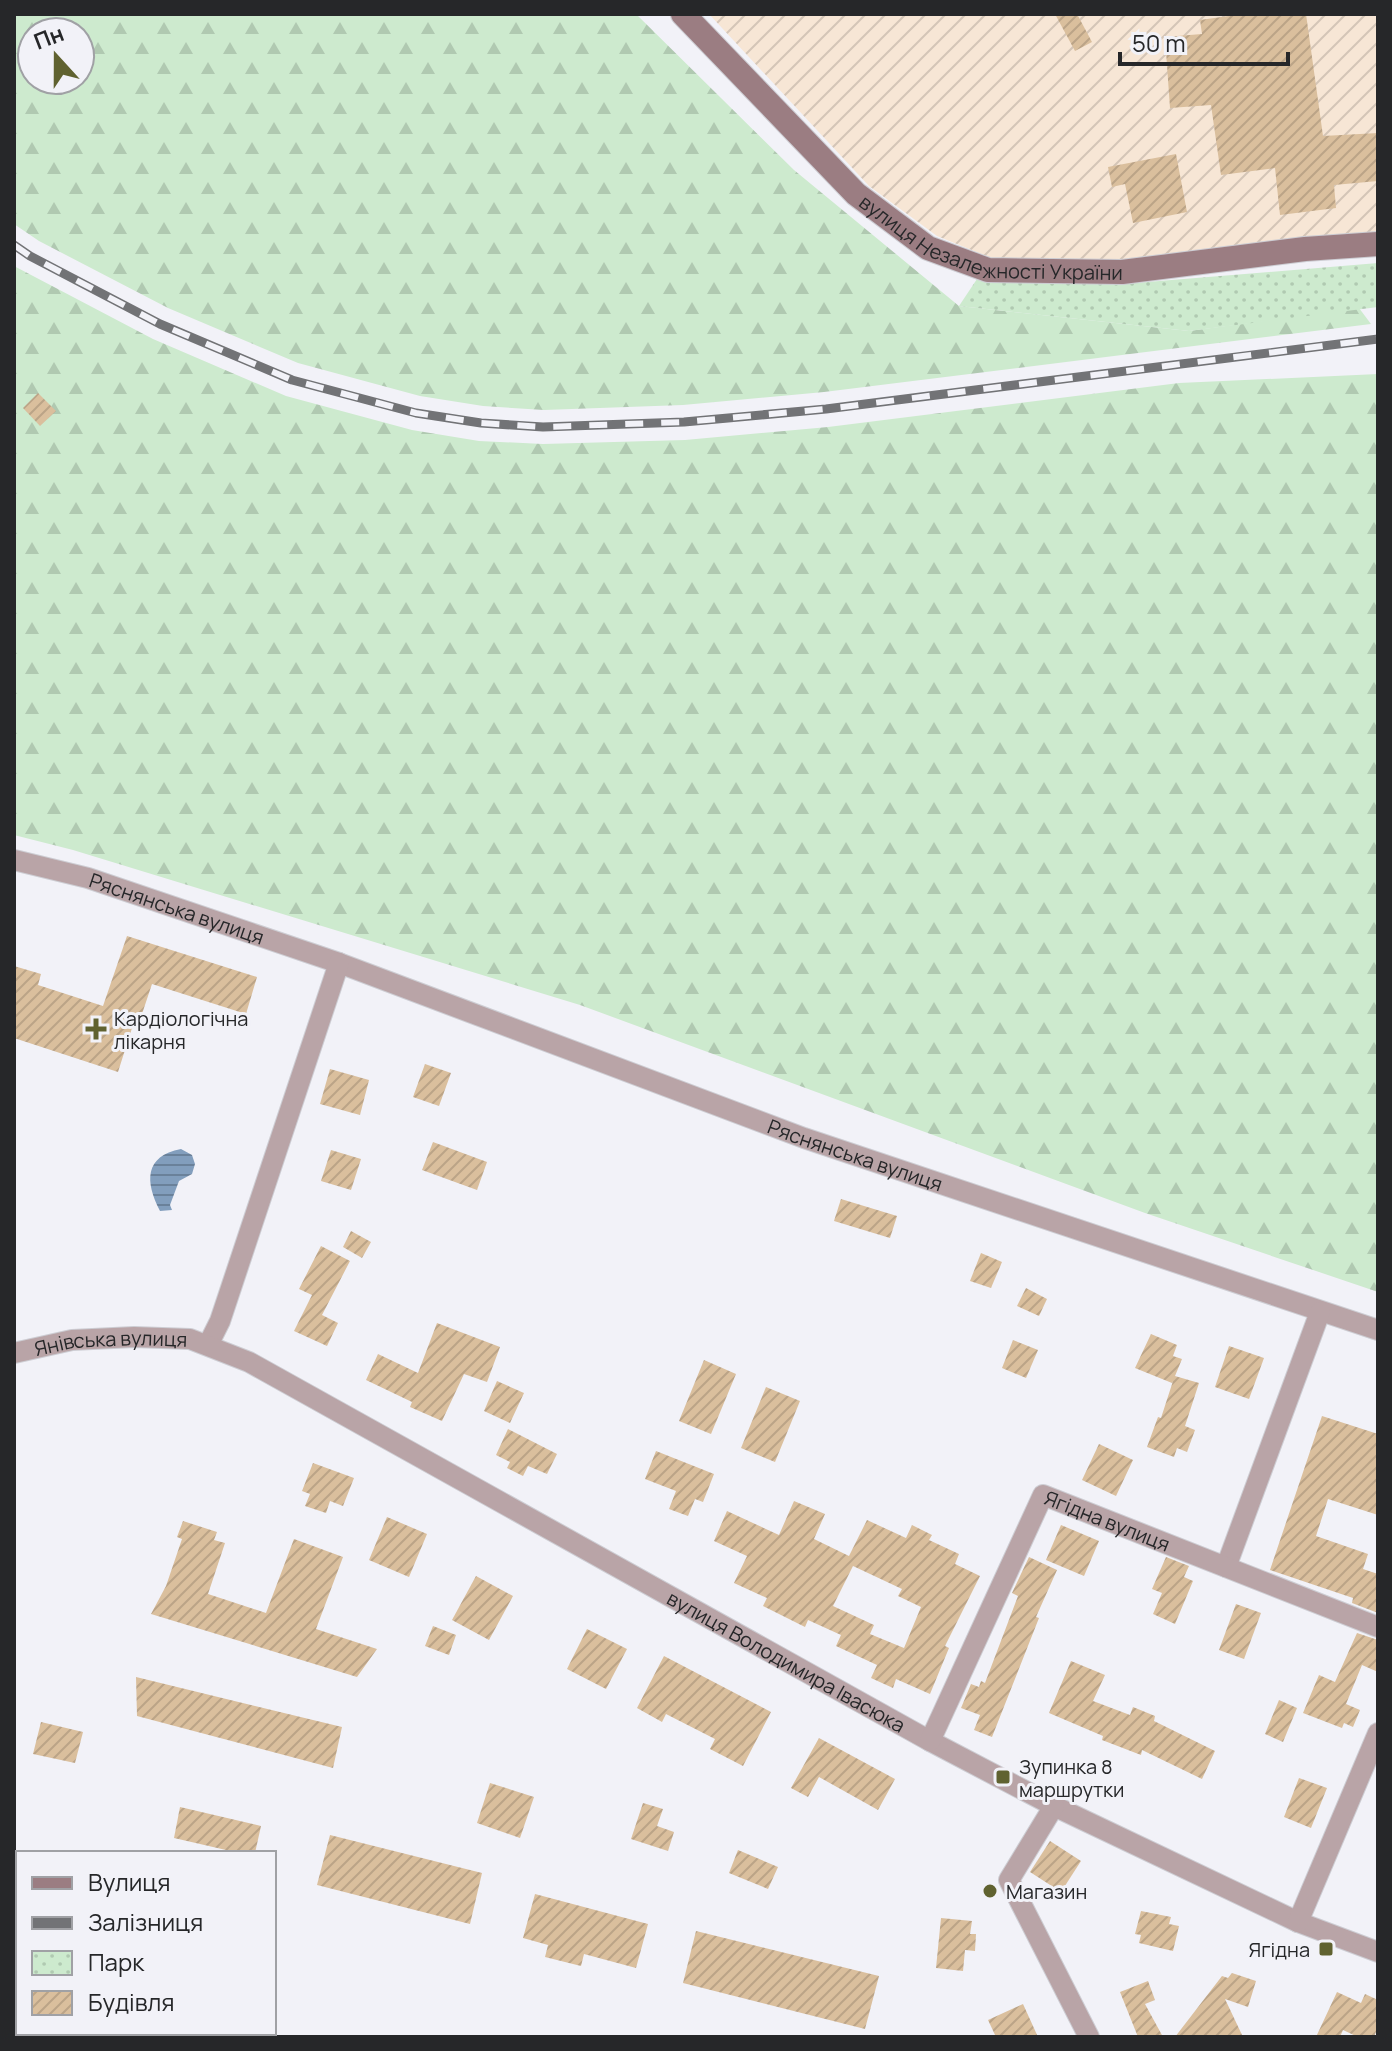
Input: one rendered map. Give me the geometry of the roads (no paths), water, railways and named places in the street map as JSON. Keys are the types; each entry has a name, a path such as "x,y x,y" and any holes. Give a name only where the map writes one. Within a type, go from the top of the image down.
{"main road":[{"name":"вулиця Незалежності України","path":"683,14 856,194 928,248 988,270 1122,272 1305,249 1378,244"}],"street":[{"name":"Ряснянська вулиця","path":"14,860 88,878 339,963 804,1138 1378,1330"},
{"path":"208,1345 220,1321 339,963"},
{"path":"1226,1567 1320,1312"},
{"name":"Янівська вулиця","path":"14,1353 72,1340 134,1337 190,1339 208,1345"},
{"name":"вулиця Володимира Івасюка","path":"208,1345 249,1362 930,1741 1054,1806 1298,1922 1378,1952"},
{"name":"Ягідна вулиця","path":"930,1741 1043,1495 1378,1627"},
{"path":"1298,1922 1378,1733"},
{"path":"1054,1806 1009,1880 1089,2037"}],"water":[{"path":"181,1149 192,1155 195,1164 192,1174 179,1181 170,1205 172,1210 160,1211 152,1190 151,1172 160,1158"}],"railway":[{"path":"14,245 160,324 292,380 416,413 481,423 543,427 684,422 826,409 1378,339"}],"place":[{"name":"Кардіологічна лікарня","path":"96,1029"},
{"name":"Зупинка 8 маршрутки","path":"1003,1777"},
{"name":"Магазин","path":"990,1891"},
{"name":"Ягідна","path":"1326,1949"}]}
